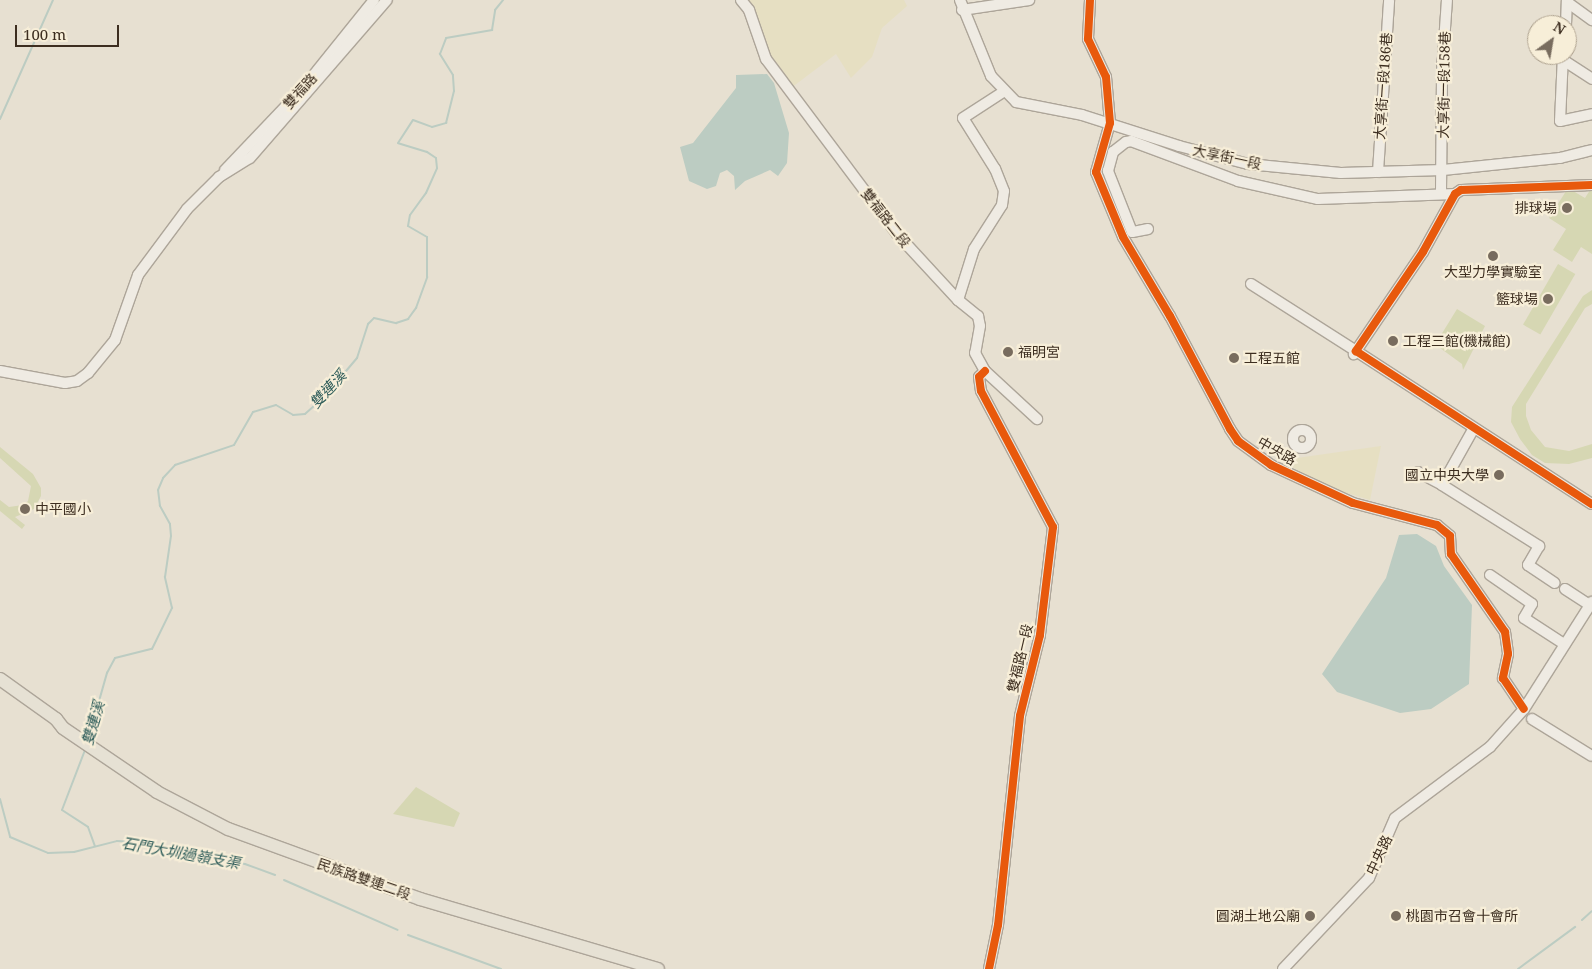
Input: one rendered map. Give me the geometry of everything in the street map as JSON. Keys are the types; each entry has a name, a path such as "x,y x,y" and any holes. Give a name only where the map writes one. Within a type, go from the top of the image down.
{"main road":[{"path":"0,680 56,719 63,728"},
{"path":"0,689 52,725 63,728"},
{"name":"民族路雙連二段","path":"63,728 157,792 228,829 420,899 658,969"}],"street":[{"name":"雙福路","path":"219,177 304,87 374,0"},
{"path":"0,371 65,383 77,381 115,340 138,275 187,209 219,177 250,158 387,0"},
{"name":"雙福路二段","path":"742,0 749,10 766,59 897,234 958,300 978,316 980,326 975,354 985,371 1037,419"},
{"path":"961,5 1029,0"},
{"path":"1090,0 1088,39 1106,77 1110,123"},
{"name":"大享街一段186巷","path":"1378,172 1389,0"},
{"name":"大享街一段158巷","path":"1441,192 1443,170 1442,71 1446,0"},
{"path":"1567,1 1592,20"},
{"path":"1566,15 1567,1"},
{"name":"大享街一段","path":"961,5 991,76 1003,92 1016,102 1082,115 1248,164 1340,173 1443,170 1560,158 1592,150"},
{"path":"1563,65 1560,121 1592,114"},
{"path":"1574,65 1592,79"},
{"path":"958,300 974,249 1002,204 1004,191 963,118 1003,92"},
{"name":"中央路","path":"1110,123 1096,172 1123,238 1170,316 1238,441 1271,465 1353,503 1437,525 1450,536 1451,554 1505,632 1508,654 1503,678 1524,709"},
{"path":"1148,229 1132,232 1108,172 1113,152 1126,142 1131,141 1238,181 1318,199 1441,192 1455,194"},
{"path":"1354,353 1423,252 1455,194 1461,190 1592,185"},
{"path":"1252,284 1354,353 1592,504"},
{"name":"雙福路一段","path":"985,371 979,377 981,391 1053,527 1040,635 1020,716 998,925 989,969"},
{"path":"1442,486 1474,428"},
{"path":"1418,472 1540,546 1528,565 1555,583"},
{"path":"1490,575 1532,604 1524,618 1564,644"},
{"path":"1565,589 1591,603"},
{"name":"中央路","path":"1283,969 1369,878 1395,818 1490,747 1524,709 1591,603"},
{"path":"1532,719 1592,756"}],"shaded area":[{"path":"745,0 904,0 907,6 882,28 872,57 851,78 836,54 791,88 768,56"},
{"path":"767,74 774,83 789,133 787,163 778,176 770,170 745,181 735,190 734,176 727,170 720,173 716,186 707,189 689,181 680,147 693,143 736,88 736,75"},
{"path":"1381,446 1370,500 1331,488 1292,467 1297,458"},
{"path":"1417,534 1436,546 1444,566 1472,605 1469,684 1431,709 1400,713 1337,692 1322,674 1386,578 1399,535"}],"green space":[{"path":"1592,187 1592,254 1581,247 1572,262 1553,250 1566,229 1549,218 1568,188 1585,198"},
{"name":"籃球場","path":"1558,264 1575,274 1540,335 1523,325"},
{"path":"1592,290 1592,304 1585,308 1526,404 1526,416 1531,430 1545,447 1569,451 1592,444 1592,458 1569,464 1545,463 1532,455 1520,439 1511,422 1512,407 1583,296"},
{"path":"1457,309 1485,326 1463,370 1462,364 1440,348 1433,348"},
{"path":"0,447 33,474 41,488 41,496 34,509 15,517 25,525 22,529 0,511 0,500 9,507 23,505 28,501 31,486 0,458"},
{"path":"416,787 460,813 454,827 393,814"}],"waterway":[{"path":"0,119 53,0"},
{"name":"雙連溪","path":"88,740 107,673 115,658 152,649 172,608 165,577 171,536 170,524 160,506 158,490 163,478 175,465 234,445 253,412 276,405 293,415 305,414 325,396 357,358 368,324 374,318 396,323 408,319 416,308 427,277 427,237 408,226 410,215 426,193 437,168 436,158 427,152 398,143 413,120 432,127 446,123 454,91 453,75 440,54 446,38 492,30 495,10 503,0"},
{"name":"雙連溪","path":"85,750 62,810 88,827 95,846"},
{"name":"石門大圳過嶺支渠","path":"0,799 10,837 48,853 74,852 117,841 135,842 245,864 275,875"},
{"name":"石門大圳過嶺支渠","path":"284,880 398,930"},
{"path":"1582,920 1592,911"},
{"path":"1518,969 1575,927"},
{"name":"石門大圳過嶺支渠","path":"408,935 501,969"}],"cycle path":[{"path":"1090,0 1088,39 1106,77 1110,123 1096,172 1123,237 1170,316 1230,429 1238,441 1271,465 1353,503 1437,525 1450,536 1451,554 1505,632 1508,654 1503,678 1524,709"},
{"path":"1592,185 1461,190 1455,194 1423,252 1356,351 1592,504"},
{"path":"985,371 979,377 981,391 1053,527 1040,635 1020,716 998,925 989,969"}],"place":[{"name":"排球場","path":"1567,208"},
{"name":"大型力學實驗室","path":"1493,256"},
{"name":"籃球場","path":"1548,299"},
{"name":"工程三館(機械館)","path":"1393,341"},
{"name":"福明宮","path":"1008,352"},
{"name":"工程五館","path":"1234,358"},
{"name":"國立中央大學","path":"1499,475"},
{"name":"中平國小","path":"25,509"},
{"name":"圓湖土地公廟","path":"1310,916"},
{"name":"桃園市召會十會所","path":"1396,916"}]}
